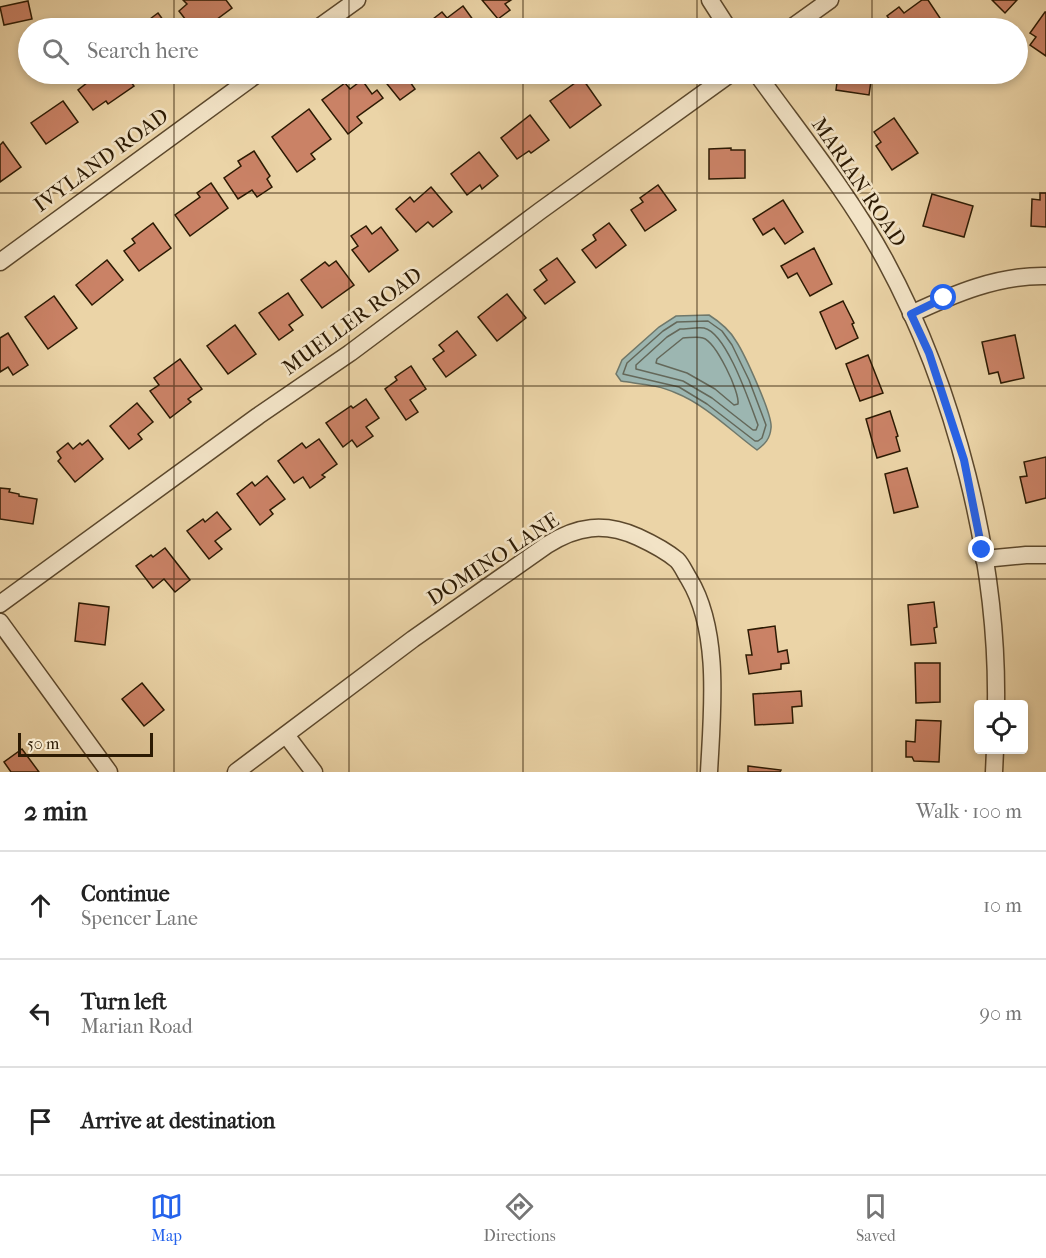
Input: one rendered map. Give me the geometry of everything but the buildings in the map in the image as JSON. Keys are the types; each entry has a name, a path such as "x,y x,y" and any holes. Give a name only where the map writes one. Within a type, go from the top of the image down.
{"street":[{"path":"332,18 357,0"},
{"path":"710,0 722,18"},
{"path":"805,18 830,0"},
{"name":"IVYLAND ROAD","path":"0,262 243,84"},
{"name":"MUELLER ROAD","path":"0,604 248,423 350,353 540,211 716,84"},
{"name":"MARIAN ROAD","path":"764,84 853,206 886,261 929,353 964,460 984,559 995,647 996,700"},
{"path":"911,314 944,298 984,284 1005,279 1046,276"},
{"name":"DOMINO LANE","path":"236,772 413,639 547,545 565,534 604,527 627,532 654,545 678,562 695,589 706,619 713,689 709,772"},
{"path":"984,559 1046,555"},
{"path":"0,622 110,772"},
{"path":"286,735 314,772"},
{"path":"994,772 995,754"}],"water":[{"path":"709,315 724,326 736,341 768,411 770,435 757,450 708,411 687,398 663,388 621,381 616,374 622,360 659,327 676,316"}],"route":[{"path":"944,298 911,314 929,353 964,460 982,550"}]}
